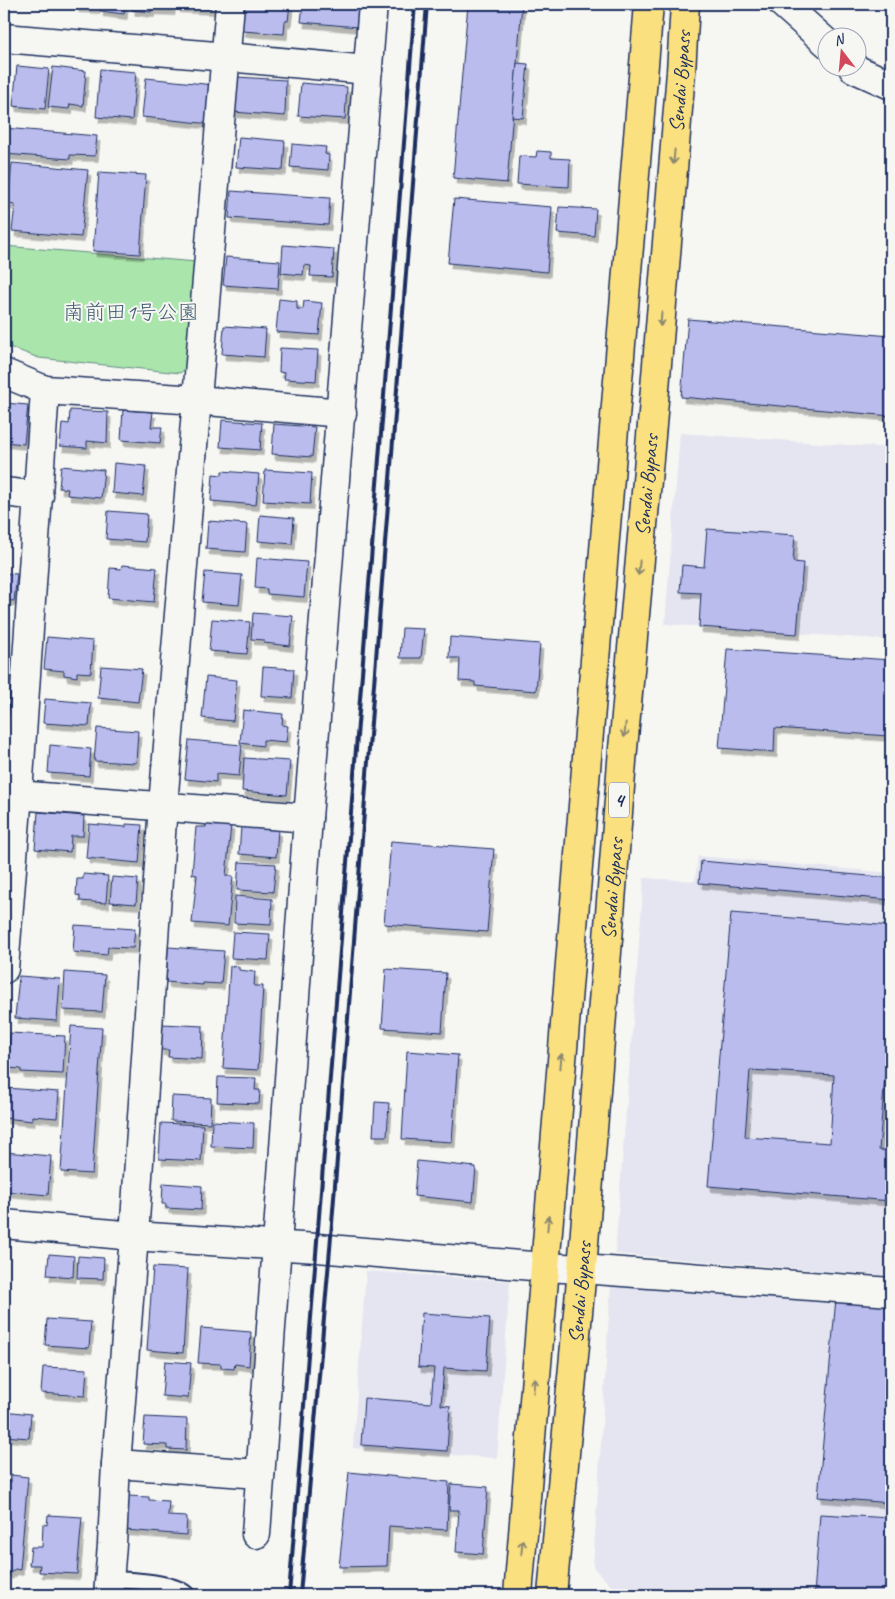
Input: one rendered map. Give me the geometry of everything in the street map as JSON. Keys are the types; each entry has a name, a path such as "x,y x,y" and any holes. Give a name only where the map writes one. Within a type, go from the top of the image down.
{"highway":[{"name":"Sendai Bypass","path":"518,1595 649,4"},
{"name":"Sendai Bypass","path":"552,1595 582,1269 623,748 681,82 685,4"}],"street":[{"path":"109,1587 163,805 230,4"},
{"path":"256,1534 308,818 342,413 373,4"},
{"path":"783,4 818,35"},
{"path":"4,38 227,56 368,70"},
{"path":"868,75 891,85"},
{"path":"4,373 45,390 197,400 342,413"},
{"path":"4,969 16,641 39,496 45,390"},
{"path":"4,492 39,496"},
{"path":"11,794 308,818"},
{"path":"4,1224 134,1236 891,1292"},
{"path":"116,1464 260,1474"}],"lane":[{"path":"109,1587 169,1586 183,1590 187,1595"}],"shaded area":[{"path":"680,433 891,448 891,640 665,624"},
{"path":"698,856 891,873 891,1276 615,1254 644,878 695,881"},
{"path":"366,1271 510,1281 497,1458 353,1448"},
{"path":"611,1283 891,1301 891,1595 620,1595 593,1567"}],"green space":[{"name":"南前田1号公園","path":"4,246 197,262 193,363 180,373 39,358 4,345"}],"building":[{"path":"76,4 97,4 97,8 76,7"},
{"path":"101,4 125,4 124,14 100,11"},
{"path":"132,4 172,4 172,10 152,9 151,12 132,10"},
{"path":"177,4 211,4 211,9 177,7"},
{"path":"244,4 290,4 288,21 285,21 284,34 242,31"},
{"path":"303,4 360,4 358,27 301,22"},
{"path":"468,4 522,4 507,183 453,178"},
{"path":"517,63 528,64 523,118 512,117"},
{"path":"17,66 49,69 45,109 13,106"},
{"path":"53,67 86,71 83,106 70,104 69,109 48,107"},
{"path":"100,69 136,72 132,120 96,117"},
{"path":"237,77 286,80 285,116 233,112"},
{"path":"146,78 214,85 211,124 142,117"},
{"path":"301,83 347,87 345,119 298,116"},
{"path":"4,128 97,136 95,156 70,155 70,159 4,154"},
{"path":"239,137 285,141 283,170 236,167"},
{"path":"292,144 326,147 325,154 329,155 328,170 290,167"},
{"path":"537,151 551,152 551,158 570,159 569,187 517,184 519,156 536,157"},
{"path":"12,163 88,170 81,237 12,231 15,205 8,204"},
{"path":"99,172 146,175 140,254 93,251"},
{"path":"231,191 330,198 328,225 229,218"},
{"path":"454,199 552,207 547,272 448,263"},
{"path":"559,207 596,209 594,236 557,233"},
{"path":"283,245 334,249 332,277 310,276 311,266 304,265 303,275 281,273"},
{"path":"226,257 280,261 278,289 223,285"},
{"path":"279,299 297,301 297,309 303,309 304,301 322,303 319,335 276,332"},
{"path":"688,319 891,336 891,416 681,397"},
{"path":"224,326 266,329 264,357 222,354"},
{"path":"280,348 318,350 316,381 284,379 285,373 279,372"},
{"path":"4,403 28,405 24,444 4,442"},
{"path":"70,410 108,412 107,443 87,441 87,448 60,446 62,423 69,424"},
{"path":"123,410 153,412 151,427 162,427 160,443 121,440"},
{"path":"222,420 262,423 260,450 220,447"},
{"path":"274,424 315,427 312,457 272,454"},
{"path":"114,463 146,466 143,496 112,493"},
{"path":"61,466 104,470 101,498 67,495 68,489 59,488"},
{"path":"265,470 312,473 310,504 263,501"},
{"path":"222,471 259,474 256,505 211,501 213,474 222,475"},
{"path":"108,511 147,514 145,542 106,539"},
{"path":"260,515 294,518 292,544 258,541"},
{"path":"208,521 247,524 245,552 206,549"},
{"path":"707,529 795,535 793,562 803,563 797,634 699,627 701,593 680,592 682,565 704,567"},
{"path":"257,558 307,562 304,597 267,594 267,589 255,588"},
{"path":"122,565 157,568 154,602 108,598 110,568 121,569"},
{"path":"205,572 242,575 239,605 202,602"},
{"path":"4,573 17,574 14,601 4,600"},
{"path":"253,613 293,616 290,646 264,643 264,640 251,639"},
{"path":"212,619 250,622 247,654 209,651"},
{"path":"402,628 424,629 421,658 400,658"},
{"path":"47,637 93,641 91,673 77,672 77,677 64,675 64,671 44,669"},
{"path":"450,637 540,644 536,691 475,686 475,682 459,681 460,658 449,658"},
{"path":"727,649 891,660 888,736 775,728 774,752 719,748"},
{"path":"101,666 142,669 138,702 98,698"},
{"path":"263,667 294,669 292,698 261,696"},
{"path":"4,671 6,671 5,677 9,677 9,685 4,685"},
{"path":"206,677 237,680 233,721 202,718"},
{"path":"45,699 91,703 89,726 43,723"},
{"path":"243,710 283,714 282,725 288,726 286,742 263,740 263,746 240,743"},
{"path":"4,727 9,727 6,757 4,757"},
{"path":"97,728 138,731 136,763 94,761"},
{"path":"189,740 242,745 239,776 216,774 216,782 185,779"},
{"path":"50,745 91,749 89,776 48,773"},
{"path":"244,758 290,761 287,795 242,791"},
{"path":"38,812 84,816 83,836 71,836 70,852 35,849"},
{"path":"206,822 231,825 226,876 233,876 228,926 192,923 197,875 192,874 196,827 206,827"},
{"path":"89,824 126,827 126,824 142,825 139,863 86,858"},
{"path":"241,827 278,830 276,857 239,854"},
{"path":"391,841 494,849 487,932 384,924"},
{"path":"701,861 891,878 891,900 699,883"},
{"path":"239,862 276,864 273,892 237,890"},
{"path":"83,874 108,876 106,903 80,901 80,896 76,895 77,879 83,879"},
{"path":"112,877 138,879 136,904 110,902"},
{"path":"235,896 272,899 271,925 234,923"},
{"path":"731,913 891,926 891,1076 885,1076 879,1150 891,1151 891,1201 708,1186","holes":["750,1070 834,1075 830,1143 745,1137"]},
{"path":"75,925 135,929 133,948 108,947 107,955 73,952"},
{"path":"233,932 270,934 268,960 231,958"},
{"path":"168,947 224,951 221,984 203,983 203,985 166,982"},
{"path":"230,966 239,967 239,970 255,972 254,986 263,986 258,1070 223,1068"},
{"path":"386,969 446,973 442,1032 382,1028"},
{"path":"65,972 105,975 102,1012 63,1010"},
{"path":"19,976 60,979 57,1021 15,1018"},
{"path":"162,1024 203,1026 202,1059 168,1057 169,1050 160,1050"},
{"path":"71,1026 102,1028 92,1174 61,1172"},
{"path":"10,1033 65,1036 63,1074 21,1072 21,1069 8,1068"},
{"path":"407,1051 458,1055 452,1142 402,1139"},
{"path":"218,1077 256,1078 255,1090 260,1090 259,1104 217,1102"},
{"path":"6,1088 59,1092 57,1118 32,1116 32,1121 4,1118"},
{"path":"172,1096 211,1098 210,1123 171,1121"},
{"path":"375,1102 389,1103 387,1136 373,1136"},
{"path":"212,1121 254,1123 253,1148 211,1146"},
{"path":"161,1123 203,1125 201,1161 159,1159"},
{"path":"4,1152 51,1156 48,1195 4,1191"},
{"path":"417,1161 476,1167 473,1202 414,1196"},
{"path":"163,1183 202,1186 201,1210 166,1208 166,1204 162,1204"},
{"path":"49,1254 74,1256 73,1277 47,1275"},
{"path":"78,1256 104,1258 103,1279 77,1278"},
{"path":"153,1267 188,1269 183,1353 147,1350"},
{"path":"836,1298 891,1303 891,1503 818,1497"},
{"path":"422,1313 490,1318 486,1371 444,1368 441,1405 450,1406 447,1451 361,1445 364,1398 431,1403 434,1368 418,1367"},
{"path":"47,1319 91,1322 89,1348 45,1345"},
{"path":"201,1328 251,1332 249,1366 235,1364 234,1369 221,1368 221,1364 198,1363"},
{"path":"165,1361 191,1363 188,1398 162,1396"},
{"path":"43,1367 87,1369 85,1396 41,1393"},
{"path":"4,1411 31,1414 29,1438 4,1436"},
{"path":"145,1417 187,1419 186,1450 167,1449 167,1445 143,1444"},
{"path":"349,1472 449,1482 447,1530 389,1526 387,1566 339,1567"},
{"path":"11,1475 28,1477 20,1570 15,1569 9,1574 4,1569 4,1482 11,1482"},
{"path":"451,1484 488,1487 483,1554 456,1552 459,1510 449,1510"},
{"path":"128,1496 149,1497 149,1500 169,1501 168,1516 187,1517 186,1535 125,1530"},
{"path":"820,1514 891,1518 891,1595 814,1595"},
{"path":"48,1515 82,1517 77,1574 39,1572 40,1565 29,1565 31,1547 42,1547 43,1524 47,1525"}],"railway":[{"path":"289,1595 415,4"},
{"path":"300,1595 330,1249 427,4"}]}
